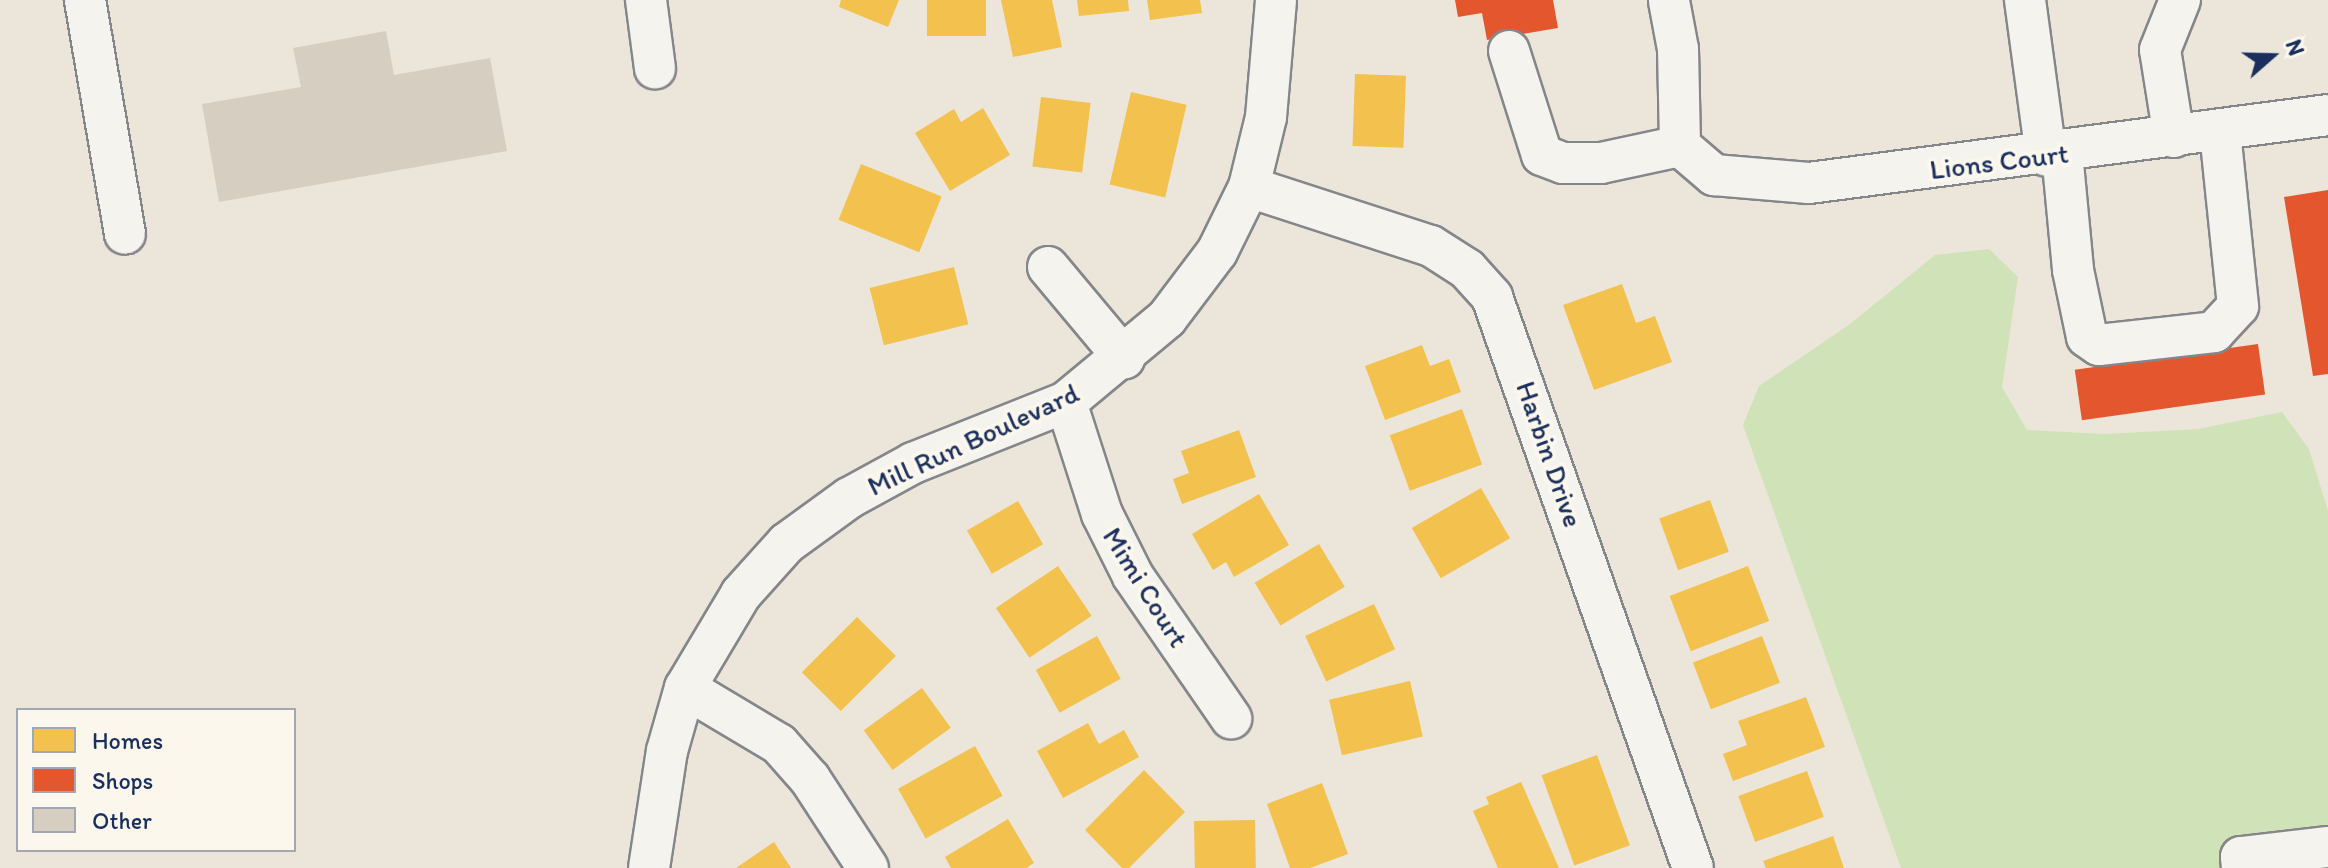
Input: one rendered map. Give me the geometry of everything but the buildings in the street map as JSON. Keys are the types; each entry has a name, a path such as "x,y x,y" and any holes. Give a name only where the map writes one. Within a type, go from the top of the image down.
{"street":[{"path":"85,0 125,234"},
{"path":"646,0 655,68"},
{"name":"Mill Run Boulevard","path":"649,868 667,751 685,688 741,594 787,543 849,498 913,463 1066,402 1124,358 1167,318 1217,252 1249,187 1266,117 1276,0"},
{"path":"2025,0 2087,337 2099,345 2214,332 2238,306 2220,131"},
{"path":"2174,137 2160,50 2180,0"},
{"path":"1509,51 1542,155 1563,163 1601,163 1680,146 1678,49 1669,1"},
{"name":"Lions Court","path":"1680,146 1714,175 1766,183 2054,155 2328,115"},
{"name":"Harbin Drive","path":"1249,187 1431,246 1467,269 1492,297 1693,868"},
{"path":"1048,267 1124,358"},
{"name":"Mimi Court","path":"1066,402 1102,514 1133,576 1231,718"},
{"path":"685,688 779,744 810,779 868,868"},
{"path":"2242,868 2241,857 2328,848"}],"green space":[{"path":"1989,249 2018,277 2002,387 2027,430 2105,434 2198,429 2282,412 2309,449 2328,511 2328,868 1901,868 1743,425 1759,386 1850,324 1935,255"}]}
